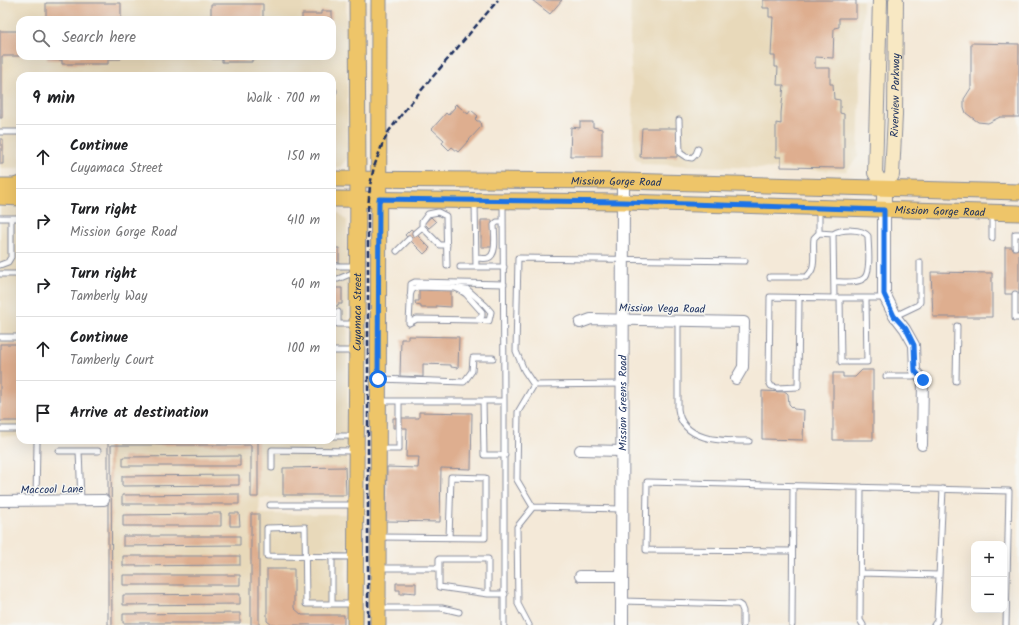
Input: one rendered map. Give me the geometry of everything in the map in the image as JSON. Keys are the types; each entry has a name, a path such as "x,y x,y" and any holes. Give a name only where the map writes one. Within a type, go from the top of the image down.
{"main road":[{"name":"Cuyamaca Street","path":"355,625 357,324 353,270 358,199 357,0"},
{"name":"Cuyamaca Street","path":"378,625 379,0"},
{"name":"Riverview Parkway","path":"880,0 875,173 884,188"},
{"name":"Riverview Parkway","path":"884,210 884,188 892,174 895,115 896,0"},
{"path":"0,179 16,179"},
{"name":"Mission Gorge Road","path":"336,179 623,181 1019,192"},
{"path":"0,186 16,185"},
{"path":"0,197 16,198"},
{"name":"Mission Gorge Road","path":"336,199 623,202 884,210 1019,212"}],"street":[{"name":"Mission Greens Road","path":"622,625 623,181"},
{"path":"884,210 884,294 894,316 906,329 914,345 915,371 923,380 922,445"},
{"name":"Mission Vega Road","path":"580,323 591,319 744,322 743,367 736,379"},
{"path":"580,450 622,451"},
{"name":"Maccool Lane","path":"0,501 104,500"},
{"path":"580,576 622,576"}],"lane":[{"path":"679,120 680,153 686,157 692,158 698,149"},
{"path":"0,132 16,132"},
{"path":"475,200 476,267"},
{"path":"503,200 505,456 504,625"},
{"path":"770,277 806,277 810,275 813,265 814,238 819,233 819,208"},
{"path":"446,245 440,245 422,228 422,222 428,214 438,212 446,216 447,266"},
{"path":"992,212 992,238"},
{"path":"0,218 16,218"},
{"path":"0,265 8,262 11,257 11,218"},
{"path":"476,258 489,258 492,256 495,250 494,225 497,222 503,222"},
{"path":"416,233 422,228"},
{"path":"819,233 833,234 837,231 861,231 865,232 868,236 868,268 866,276 857,281 834,282"},
{"path":"833,234 834,282 837,298 841,362 867,362 866,298"},
{"path":"1015,247 1015,234 1019,234"},
{"path":"397,251 409,239"},
{"path":"534,385 524,370 516,351 518,258 745,262"},
{"path":"894,316 918,305 920,302 920,262"},
{"path":"336,267 353,270"},
{"path":"460,267 504,267"},
{"path":"336,277 343,276 353,270"},
{"path":"0,274 16,274"},
{"path":"410,296 412,290 417,288 467,289 485,304 490,312 489,321 417,319 409,323 410,296 411,284 416,282 504,284"},
{"path":"455,288 466,294 482,312 482,316 477,320"},
{"path":"1015,294 1016,318 1019,318"},
{"path":"799,298 798,387 777,388 771,386 769,382 770,297 886,298"},
{"path":"336,312 338,312 338,324 357,324"},
{"path":"678,321 678,409 681,420 684,425 696,434 711,440 749,441"},
{"path":"956,381 957,326"},
{"path":"0,337 16,337"},
{"path":"336,351 357,351"},
{"path":"378,379 464,382 472,371 473,358 493,358"},
{"path":"886,376 913,376 918,374"},
{"path":"534,385 623,384"},
{"path":"533,507 517,480 518,412 534,385"},
{"path":"378,401 504,401"},
{"path":"378,449 399,449 399,401"},
{"path":"483,401 484,455 505,456"},
{"path":"0,429 16,429"},
{"path":"336,437 356,444"},
{"path":"36,501 37,444"},
{"path":"272,468 272,450 356,444"},
{"path":"59,452 98,451"},
{"path":"79,452 81,501"},
{"path":"378,537 449,538 485,538 485,478 451,477 449,538"},
{"path":"792,551 646,550 647,482 1009,491 1006,625"},
{"path":"792,625 793,486"},
{"path":"861,487 860,620 863,625"},
{"path":"934,625 937,621 943,489"},
{"path":"270,505 355,505"},
{"path":"533,507 622,509"},
{"path":"529,625 518,604 517,527 533,507"},
{"path":"355,557 332,556 306,556 267,556 267,528 306,527 306,556 306,604 355,604"},
{"path":"332,556 332,604"},
{"path":"488,594 488,559 439,558 439,587 488,594 505,594"},
{"path":"378,568 439,568"},
{"path":"861,573 939,575"},
{"path":"622,602 738,604 741,606 743,611 743,625"},
{"path":"378,608 442,608 459,612"}],"shaded area":[{"path":"0,0 346,0 348,158 340,167 336,167 336,72 16,72 16,168 0,168"},
{"path":"631,0 863,0 858,157 846,171 642,164 634,156 630,36"},
{"path":"0,206 16,206 16,437 0,436"},
{"path":"336,213 339,213 347,221 348,495 345,498 260,498 259,514 348,514 344,625 108,625 107,444 336,444"}],"building":[{"path":"532,0 562,0 550,14"},
{"path":"763,0 856,0 856,18 839,18 839,27 834,28 833,58 815,57 815,68 830,68 830,84 833,84 834,99 840,100 840,113 844,114 844,168 781,167 781,157 776,157 776,123 781,124 784,85 777,85 778,67 775,67 775,56 771,56 773,17 769,17 769,8 763,8"},
{"path":"46,3 121,3 121,16 46,16"},
{"path":"211,4 263,4 263,16 211,16"},
{"path":"321,11 332,11 332,16 302,16 302,14 321,14"},
{"path":"0,31 16,31 16,56 2,56 2,118 0,118"},
{"path":"971,43 1019,44 1019,117 1000,117 988,123 978,122 966,113 964,99 971,88"},
{"path":"62,60 108,60 108,64 62,64"},
{"path":"222,60 252,60 252,62 222,62"},
{"path":"456,104 468,114 471,110 478,116 475,119 480,121 481,127 458,152 452,147 449,150 442,143 444,140 432,129 446,113 448,115"},
{"path":"580,122 593,122 593,127 602,129 602,156 570,156 571,127 580,128"},
{"path":"642,128 677,128 677,157 640,157"},
{"path":"0,139 3,139 3,164 0,164"},
{"path":"431,217 436,222 429,228 424,223"},
{"path":"481,220 492,220 492,247 481,247"},
{"path":"411,229 430,248 424,254 405,235"},
{"path":"1005,247 1019,247 1019,294 1005,294"},
{"path":"336,248 339,248 339,263 336,263"},
{"path":"931,272 992,273 992,317 933,317"},
{"path":"336,288 342,288 342,304 338,304 338,306 336,306"},
{"path":"419,290 451,290 451,307 436,306 436,308 421,308 421,306 416,305 415,301 419,301"},
{"path":"408,336 459,337 458,368 451,367 451,365 423,364 423,377 400,376 401,339 408,339"},
{"path":"0,344 16,344 16,421 0,421"},
{"path":"862,370 873,370 873,440 833,440 833,373 843,373 843,377 855,377"},
{"path":"762,391 786,392 788,394 789,404 794,409 804,410 803,440 762,439"},
{"path":"419,412 472,413 471,469 441,468 440,522 386,521 387,467 418,468 419,457 406,457 407,428 393,428 393,418 419,418"},
{"path":"108,444 258,444 258,497 251,497 251,445 111,445 112,625 108,625"},
{"path":"240,456 240,466 123,466 123,457"},
{"path":"345,467 346,495 283,495 283,468"},
{"path":"239,475 239,485 122,486 122,476"},
{"path":"239,494 239,504 122,504 122,495"},
{"path":"221,513 221,526 123,526 123,515"},
{"path":"230,513 239,513 240,526 230,526"},
{"path":"251,514 259,514 259,625 251,625"},
{"path":"123,536 240,536 240,545 123,546"},
{"path":"123,556 240,556 240,565 123,566"},
{"path":"267,569 294,569 294,608 302,615 344,615 344,625 272,625 267,621"},
{"path":"123,575 240,575 240,585 123,585"},
{"path":"396,583 416,583 416,593 404,592 404,594 400,594 400,590 396,590"},
{"path":"240,594 240,604 123,605 123,595"},
{"path":"240,613 240,623 123,623 123,614"}],"railway":[{"path":"368,625 368,209 370,185 374,167 389,131 408,106 498,0"}],"route":[{"path":"378,379 379,199 623,202 884,210 884,294 894,316 906,329 914,345 915,371 923,380"}]}
